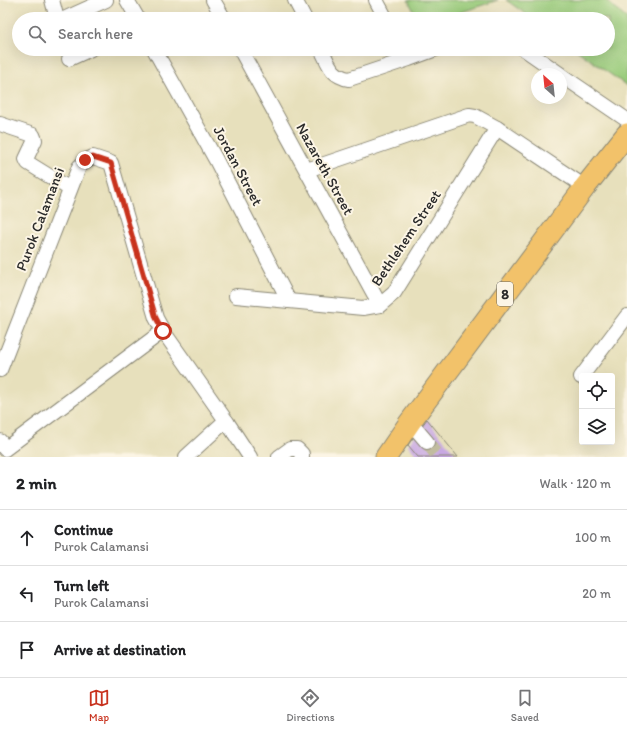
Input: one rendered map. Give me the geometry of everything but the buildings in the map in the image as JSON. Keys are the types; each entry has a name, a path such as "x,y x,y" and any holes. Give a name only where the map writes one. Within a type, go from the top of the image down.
{"highway":[{"name":"8","path":"386,457 410,422 626,133"}],"street":[{"path":"52,0 55,12"},
{"path":"79,12 106,0"},
{"path":"127,0 134,12"},
{"path":"213,0 220,12"},
{"path":"295,0 301,12"},
{"path":"376,0 382,12"},
{"path":"69,59 76,56"},
{"name":"Jordan Street","path":"158,56 223,174 289,301"},
{"name":"Nazareth Street","path":"244,56 380,305"},
{"path":"325,56 334,73 342,78 349,79 401,56"},
{"path":"534,56 551,68"},
{"path":"567,80 626,133"},
{"path":"307,170 463,116 475,116 497,128 586,187"},
{"path":"0,124 33,135 35,140 26,159 28,163 70,189"},
{"name":"Bethlehem Street","path":"236,296 363,308 380,305 394,293 497,128"},
{"name":"Purok Calamansi","path":"0,370 78,167 85,160 93,157 111,163 156,318 163,331 250,457"},
{"path":"583,373 627,316"},
{"path":"0,441 5,449 163,331"},
{"path":"186,457 221,425 227,422"},
{"path":"410,422 427,442"},
{"path":"279,457 290,449 296,449 302,454 302,457"}],"green space":[{"path":"408,0 498,0 461,12 414,12"},
{"path":"506,0 606,0 627,19 627,86 585,56 615,56 615,12 523,12"}],"tunnel":[{"path":"427,442 438,456"}],"route":[{"path":"85,160 93,157 111,163 156,318 163,331"}]}
